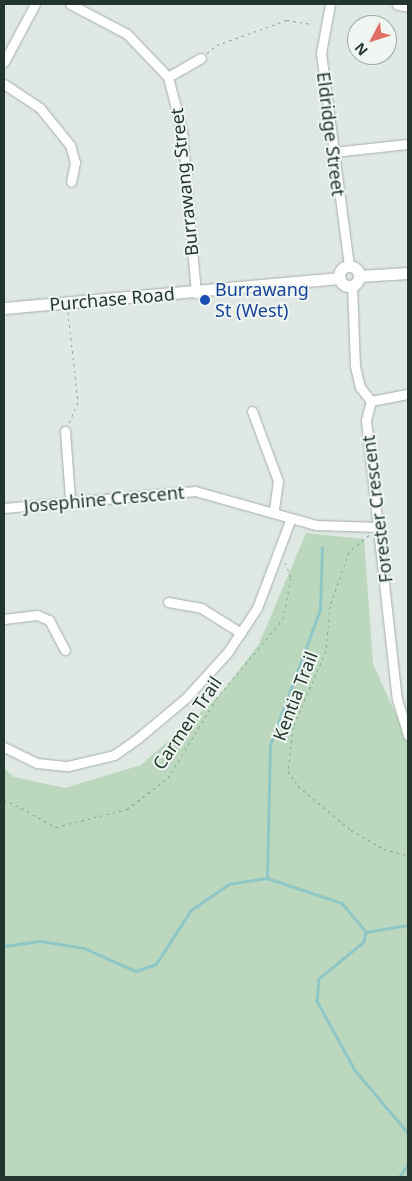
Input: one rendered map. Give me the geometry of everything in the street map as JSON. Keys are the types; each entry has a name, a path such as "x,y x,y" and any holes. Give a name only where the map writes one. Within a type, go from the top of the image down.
{"main road":[{"path":"398,4 408,6"},
{"path":"356,280 349,266 341,270 340,278 356,280 408,273"},
{"name":"Purchase Road","path":"4,308 340,278"}],"street":[{"path":"4,62 35,4"},
{"name":"Burrawang Street","path":"70,4 127,34 168,77 182,131 196,292"},
{"name":"Eldridge Street","path":"330,4 321,53 349,266"},
{"path":"168,77 201,58"},
{"path":"4,84 40,108 70,145 75,162 71,182"},
{"path":"333,152 408,144"},
{"path":"356,280 355,366 360,387 371,401 408,394"},
{"name":"Forester Crescent","path":"371,401 366,420 380,527 397,699 408,735"},
{"path":"252,411 278,481 274,511"},
{"path":"66,431 70,499"},
{"name":"Josephine Crescent","path":"4,508 70,499 196,491 274,511 292,518 340,529 380,527"},
{"path":"4,747 37,763 60,765 92,762 114,754 186,698 241,633 258,608 281,552 292,518"},
{"path":"168,602 201,608 241,633"},
{"path":"4,619 38,615 49,620 65,650"}],"path":[{"path":"201,58 217,45 287,20 312,24"},
{"path":"66,431 78,402 67,303"},
{"name":"Kentia Trail","path":"380,527 349,552 330,606 326,651 293,727 287,756 288,771 298,786 324,810 384,849 408,856"},
{"name":"Carmen Trail","path":"4,798 56,827 127,809 168,778 216,699 283,619 291,577 281,552"}],"green space":[{"path":"306,533 364,539 373,664 408,741 408,1177 4,1177 4,768 14,777 65,788 141,765 220,695 259,644"}],"waterway":[{"path":"267,877 270,745 320,610 322,548"},
{"path":"4,946 41,941 84,948 136,971 156,964 191,910 229,884 267,878 342,903 366,932 408,925"},
{"path":"366,932 364,942 319,979 317,1001 355,1070 408,1133"},
{"path":"399,1177 408,1164"}],"place":[{"name":"Burrawang St (West)","path":"205,300"}]}
